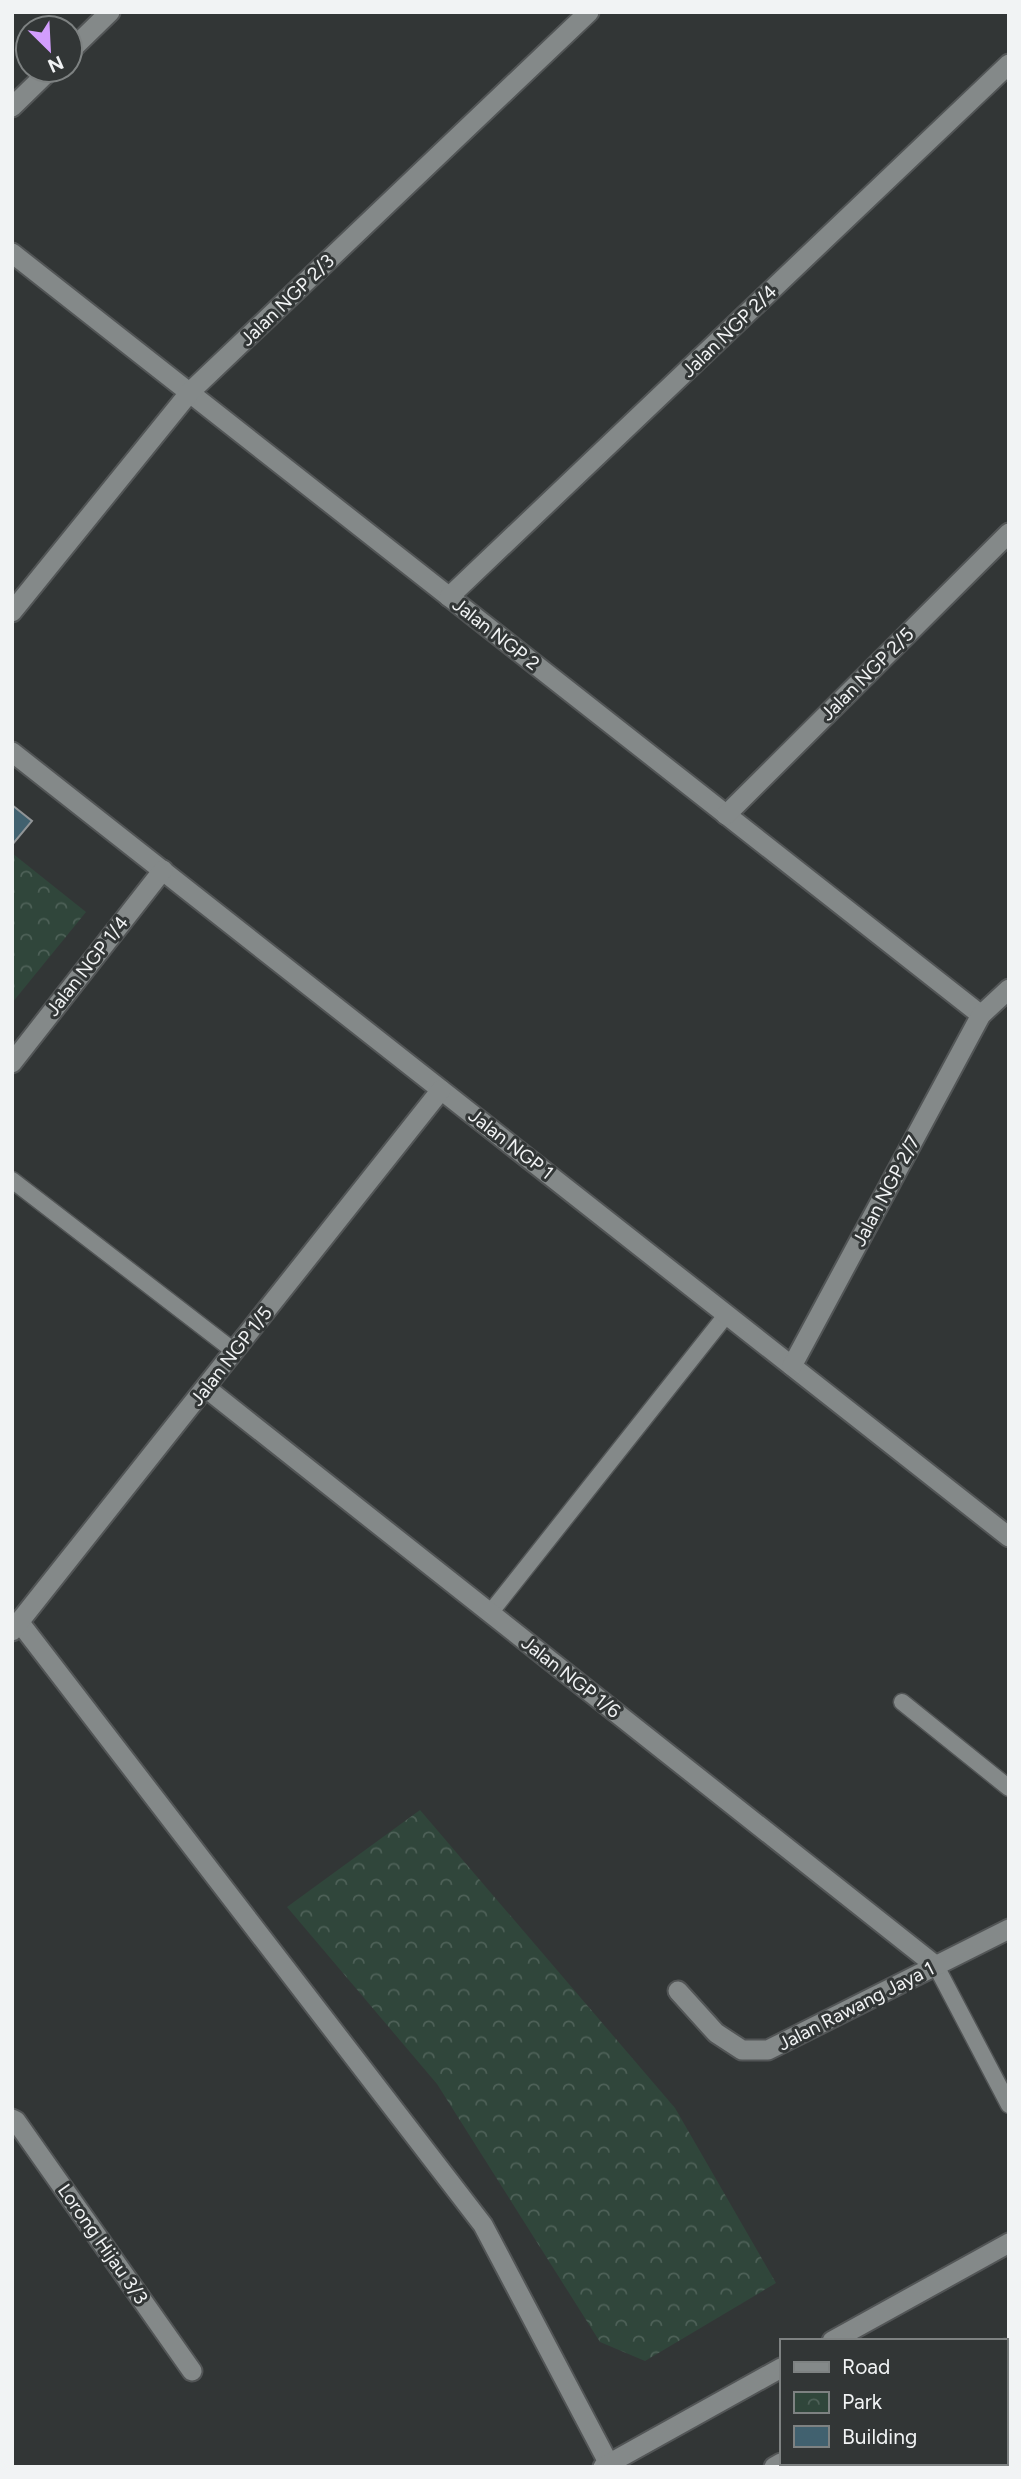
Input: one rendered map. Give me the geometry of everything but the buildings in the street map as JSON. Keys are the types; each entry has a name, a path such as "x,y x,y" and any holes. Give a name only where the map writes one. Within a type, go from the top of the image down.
{"street":[{"path":"84,37 110,12"},
{"name":"Jalan NGP 2/3","path":"12,612 190,393 589,12"},
{"name":"Jalan NGP 2/4","path":"449,597 1009,64"},
{"path":"12,107 36,84"},
{"name":"Jalan NGP 2","path":"12,253 981,1015"},
{"name":"Jalan NGP 2/5","path":"726,815 1009,533"},
{"name":"Jalan NGP 1","path":"12,752 1009,1537"},
{"name":"Jalan NGP 1/4","path":"12,1063 163,870"},
{"name":"Jalan NGP 2/7","path":"792,1366 981,1015 1009,989"},
{"name":"Jalan NGP 1/5","path":"15,1624 441,1090"},
{"name":"Jalan NGP 1/6","path":"205,1388 936,1966"},
{"path":"15,1624 483,2225 606,2465 780,2369"},
{"name":"Jalan Rawang Jaya 1","path":"678,1991 716,2033 742,2050 768,2050 1009,1929"},
{"name":"Lorong Hijau 3/3","path":"12,2119 192,2371"},
{"path":"836,2339 1009,2243"}],"lane":[{"path":"12,1180 234,1351"},
{"path":"490,1613 726,1314"},
{"path":"902,1702 1009,1788"},
{"path":"936,1966 1009,2105"}],"green space":[{"path":"12,853 86,912 12,1003"},
{"path":"420,1810 675,2108 776,2283 645,2361 600,2342 437,2084 287,1907"}]}
